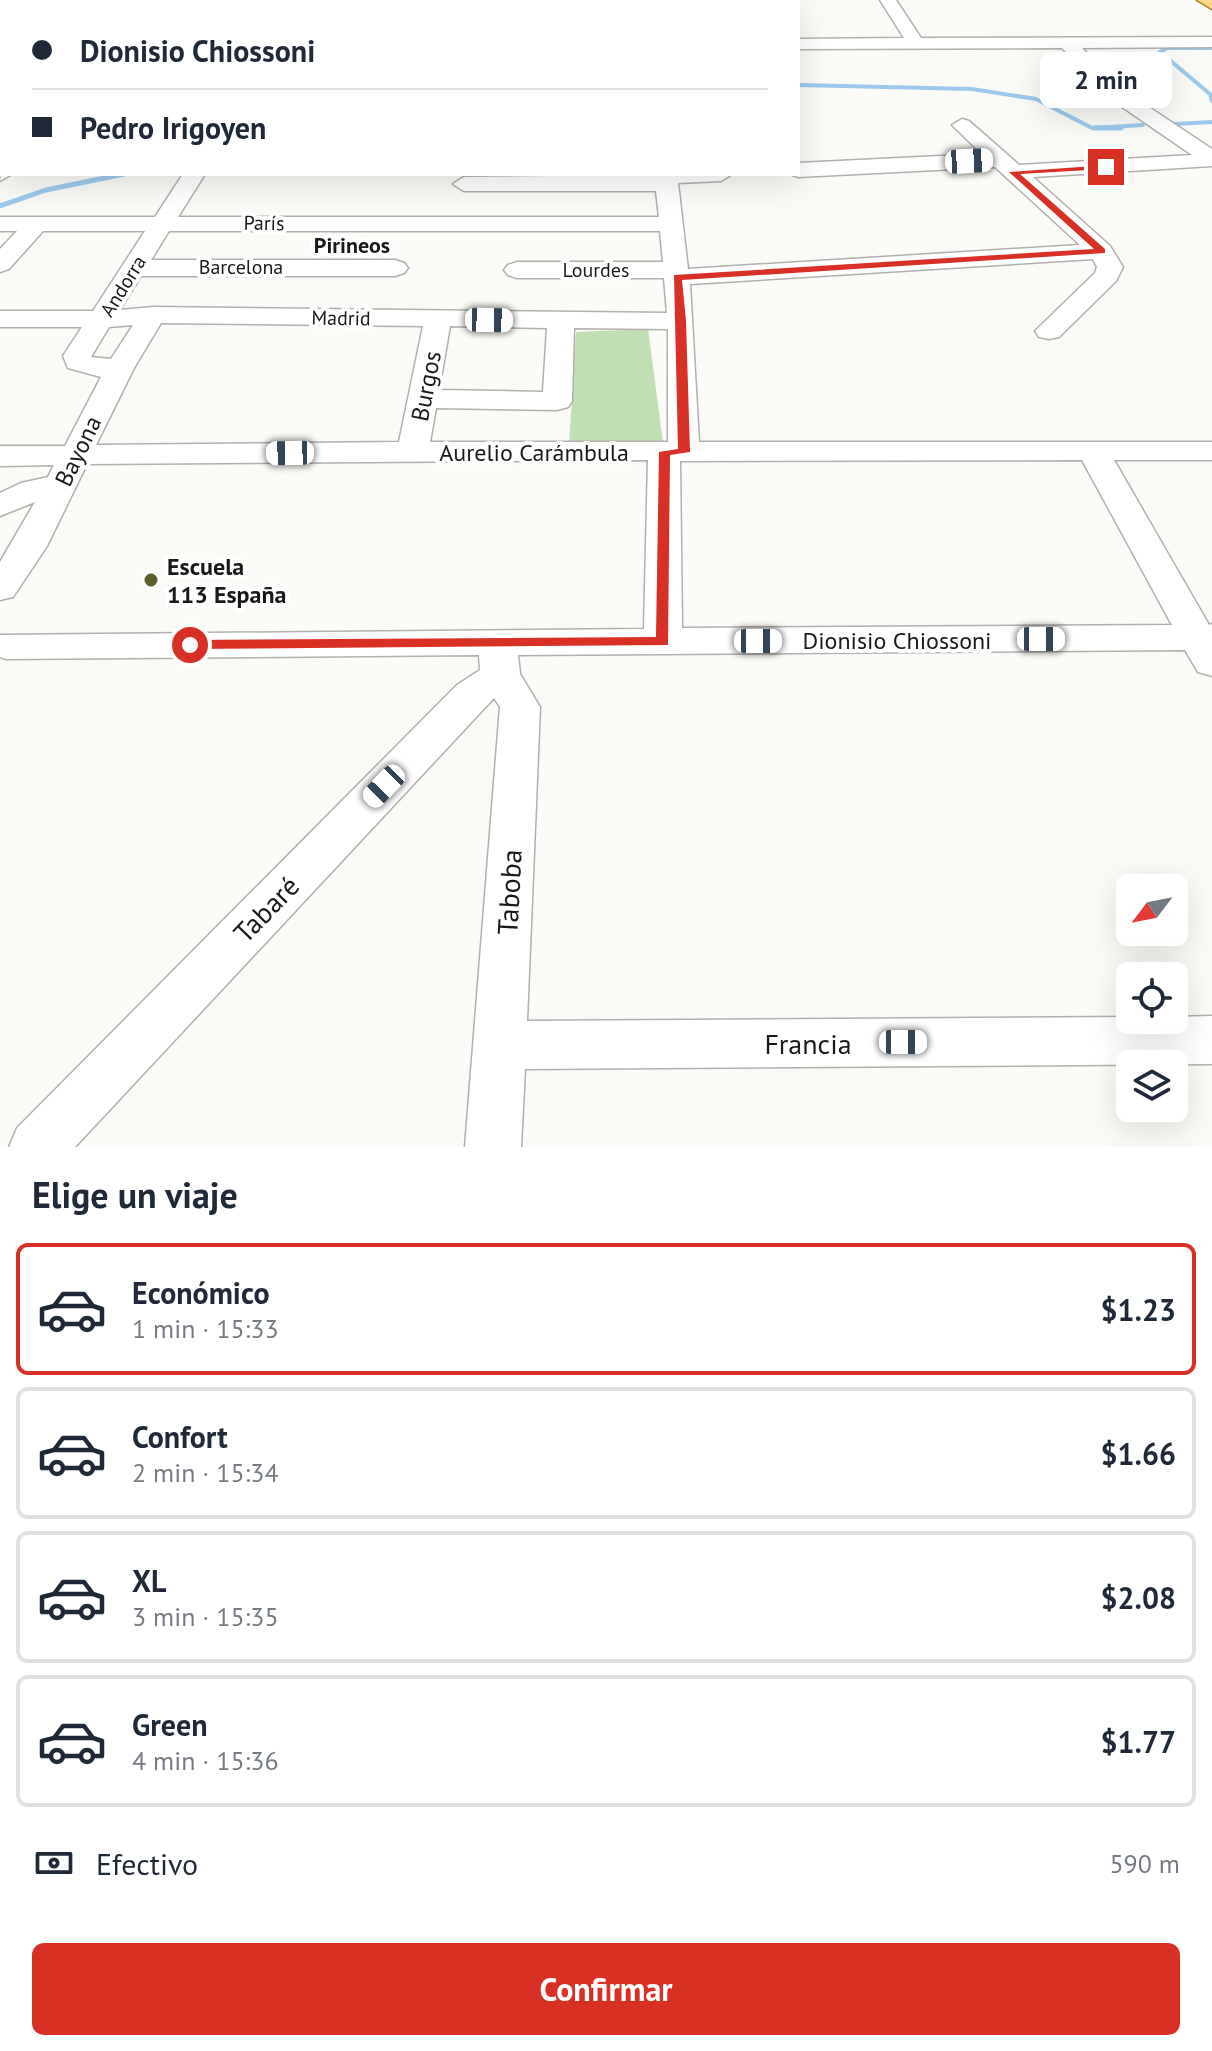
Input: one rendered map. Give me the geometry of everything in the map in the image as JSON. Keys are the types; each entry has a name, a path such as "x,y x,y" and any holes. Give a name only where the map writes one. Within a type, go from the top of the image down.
{"street":[{"path":"888,0 912,49"},
{"path":"800,44 912,49 1212,42"},
{"path":"1067,43 1119,96 1212,160"},
{"path":"962,125 1101,251 1110,267 1107,276 1049,331"},
{"path":"800,170 1212,160"},
{"name":"Andorra","path":"120,368 98,368 78,362 77,356 104,319 193,176"},
{"path":"453,224 466,179 694,176"},
{"path":"663,642 681,321 667,178"},
{"path":"0,264 38,222"},
{"path":"515,321 521,223"},
{"name":"París","path":"0,224 671,224"},
{"path":"379,318 410,224"},
{"name":"Lourdes","path":"517,270 676,274 1101,251"},
{"name":"Barcelona","path":"134,268 395,268"},
{"name":"Madrid","path":"0,319 104,319 153,315 681,321"},
{"name":"Bayona","path":"1,618 29,546 120,368 153,315"},
{"name":"Burgos","path":"413,451 438,320"},
{"path":"425,399 557,401 561,321"},
{"name":"Aurelio Carámbula","path":"0,456 68,470 413,451 1212,451"},
{"path":"1093,452 1207,646"},
{"path":"0,506 68,470"},
{"name":"Dionisio Chiossoni","path":"1,618 498,659 663,642 1207,646"},
{"name":"Taboba","path":"493,1147 520,707 498,659"},
{"name":"Tabaré","path":"37,1147 471,695 498,659"},
{"name":"Francia","path":"500,1045 1212,1040"}],"green space":[{"path":"648,329 663,443 569,445 576,332"}],"waterway":[{"path":"1212,48 1167,48 1160,52 1210,94 1212,101"},
{"path":"800,85 972,89 1036,99 1092,128 1143,125"},
{"path":"1174,124 1212,122"},
{"path":"1094,128 1121,128"},
{"path":"0,206 46,190 114,176"}],"place":[{"name":"Escuela 113 España","path":"151,580"}],"district":[{"name":"Pirineos","path":"352,245"}],"route":[{"path":"190,645 663,642 664,452 684,452 677,277 1060,256 1101,251 1013,172 1106,167"}]}
